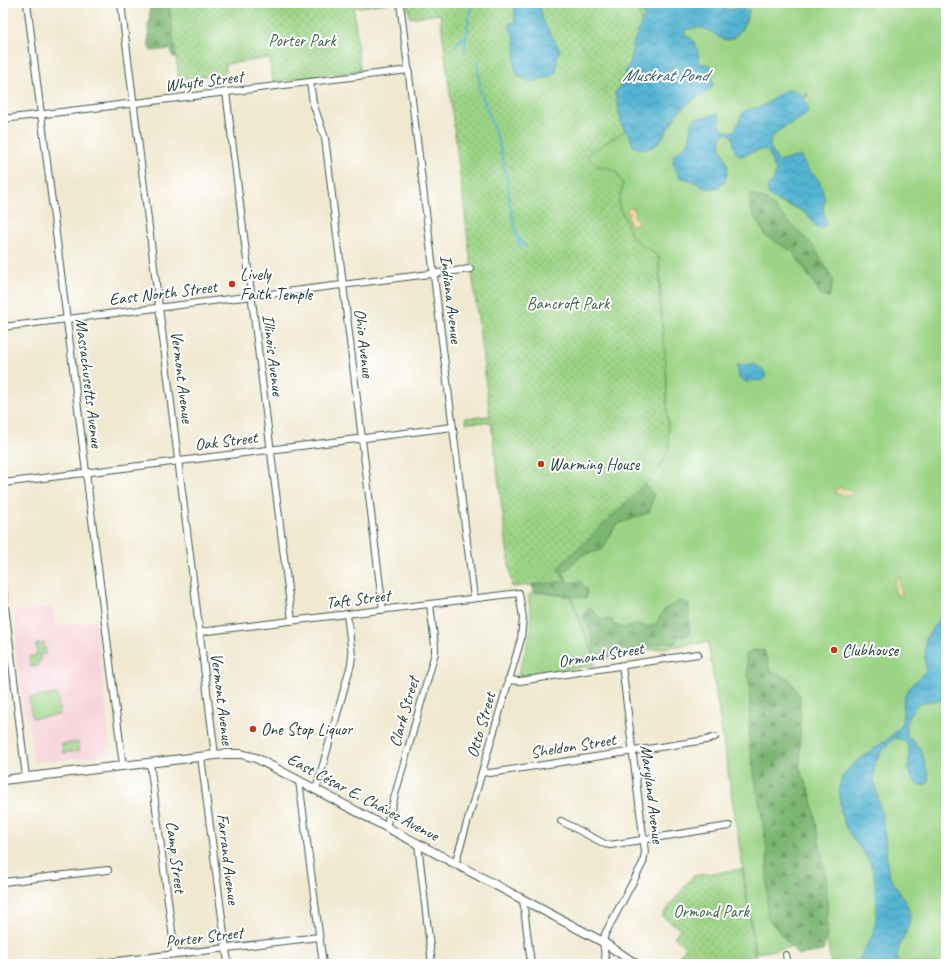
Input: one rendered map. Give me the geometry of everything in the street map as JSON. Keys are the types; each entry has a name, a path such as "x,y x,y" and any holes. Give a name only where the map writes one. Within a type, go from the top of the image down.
{"street":[{"name":"Massachusetts Avenue","path":"27,3 123,766"},
{"name":"Vermont Avenue","path":"121,3 215,755"},
{"name":"Indiana Avenue","path":"400,3 474,598"},
{"name":"Whyte Street","path":"3,119 409,70"},
{"name":"Ohio Avenue","path":"310,82 313,104 325,138 383,610"},
{"name":"Illinois Avenue","path":"226,92 292,621"},
{"name":"East North Street","path":"3,327 470,269"},
{"name":"Oak Street","path":"3,483 453,427"},
{"path":"3,590 26,777"},
{"name":"Taft Street","path":"200,632 519,593"},
{"name":"Otto Street","path":"455,864 523,628 522,608 519,593"},
{"name":"Clark Street","path":"386,827 435,653 436,646 430,604"},
{"path":"316,790 351,664 352,655 347,614"},
{"name":"Ormond Street","path":"508,680 518,682 698,654"},
{"name":"Maryland Avenue","path":"603,942 605,934 643,863 645,852 622,666"},
{"name":"Sheldon Street","path":"482,772 490,773 706,740 715,737"},
{"name":"East César E. Chávez Avenue","path":"3,780 233,753 256,758 603,942 636,964"},
{"name":"Farrand Avenue","path":"201,757 228,964"},
{"name":"Camp Street","path":"150,763 175,954"},
{"path":"299,781 323,964"},
{"path":"561,821 605,844 610,845 729,826"},
{"path":"418,844 432,964"},
{"path":"3,882 108,870"},
{"path":"523,900 531,964"},
{"name":"Porter Street","path":"92,964 134,962 175,954 319,937"},
{"path":"603,942 606,964"},
{"path":"786,955 788,964"}],"shaded area":[{"path":"53,607 55,625 95,621 111,751 108,755 38,762 33,759 29,722 23,708 15,646 17,635 14,612"}],"green space":[{"path":"149,3 171,3 179,58 173,57 171,49 151,51 151,48 149,48"},
{"name":"Porter Park","path":"169,3 388,3 354,8 360,71 273,82 269,58 226,64 226,73 179,80"},
{"name":"Bancroft Park","path":"408,3 639,3 643,42 632,50 631,61 622,83 615,93 622,125 625,131 591,152 588,156 596,165 615,169 623,184 618,204 633,238 659,257 660,309 665,352 669,450 657,472 558,568 565,581 512,587 491,422 466,423 465,418 490,416 440,14 410,18"},
{"path":"639,3 946,3 946,964 831,964 827,941 756,953 708,642 595,657 565,581 558,568 657,472 669,450 659,257 633,238 618,204 623,184 595,166 588,156 590,152 625,131"},
{"path":"751,194 766,200 813,245 833,280 829,297 822,296 793,252 766,236 754,217 749,204"},
{"path":"641,479 654,495 649,512 616,525 602,550 582,555 563,573 568,583 580,581 587,589 586,598 534,591 522,558"},
{"path":"534,592 570,597 593,655 595,665 520,676 518,674 530,630 531,615 528,596"},
{"path":"681,601 689,604 690,634 679,637 674,644 665,642 605,659 594,652 592,635 584,620 586,611 590,607 601,620 611,619 614,625 626,628 638,623 646,627 655,625 665,609"},
{"path":"44,643 46,654 40,655 41,661 38,662 38,666 31,667 29,657 37,654 36,644"},
{"path":"752,650 764,650 770,670 789,679 800,696 800,769 811,795 827,884 827,935 823,951 798,955 767,917 767,848 749,744 750,690 746,655"},
{"path":"57,694 60,715 32,718 29,698"},
{"path":"78,742 79,751 63,753 62,744"},
{"name":"Ormond Park","path":"742,869 756,962 755,964 673,964 686,947 674,937 680,929 662,916 693,876"}],"sand":[{"path":"630,207 634,209 634,217 638,220 638,224 630,225 627,210"},
{"path":"840,487 849,489 852,493 851,495 835,494 835,491"},
{"path":"898,575 900,575 902,594 900,597 896,595 895,590 895,582"}],"water":[{"path":"516,3 541,3 544,22 560,50 557,57 556,72 553,76 532,82 519,77 515,68 515,39 509,25 515,21"},
{"name":"Muskrat Pond","path":"643,3 721,3 724,9 727,10 741,8 749,10 749,12 740,32 732,39 723,39 703,28 684,30 685,35 695,43 700,63 711,67 713,86 690,102 677,114 657,144 651,148 643,149 633,146 631,139 622,125 615,93 622,83 631,61 635,38 644,18"},
{"path":"790,89 797,91 802,98 805,94 808,94 804,100 808,108 807,114 778,131 771,140 770,145 778,162 795,157 801,157 807,168 818,179 825,199 823,208 826,225 823,228 817,228 809,216 801,210 777,201 769,195 767,188 774,180 776,170 766,150 759,150 740,156 735,150 733,137 728,133 724,133 720,145 726,160 726,177 724,182 717,188 705,188 695,182 679,177 673,163 674,155 687,144 690,136 691,125 695,118 717,114 720,116 719,124 723,130 732,132 736,128 741,115 745,111 760,107 782,92"},
{"path":"751,364 762,369 766,376 764,380 751,381 747,378 748,383 739,378 737,365"},
{"path":"946,610 946,704 943,701 934,701 920,704 911,713 907,727 907,736 918,746 922,753 929,779 928,783 921,786 914,781 910,774 909,751 907,744 903,740 895,738 878,757 874,770 875,783 884,828 888,871 909,909 910,921 897,953 898,964 859,964 861,955 874,931 876,910 875,884 873,871 869,861 848,832 842,818 839,791 840,783 847,771 854,764 886,741 901,725 905,695 913,684 926,671 926,638"}],"waterway":[{"path":"464,52 471,3"},
{"path":"454,46 465,37"},
{"path":"477,59 480,90 499,143 506,174 510,205 520,249"},
{"path":"517,236 526,247"}],"place":[{"name":"Lively Faith Temple","path":"232,284"},
{"name":"Warming House","path":"541,464"},
{"name":"Clubhouse","path":"834,650"},
{"name":"One Stop Liquor","path":"253,729"}]}
